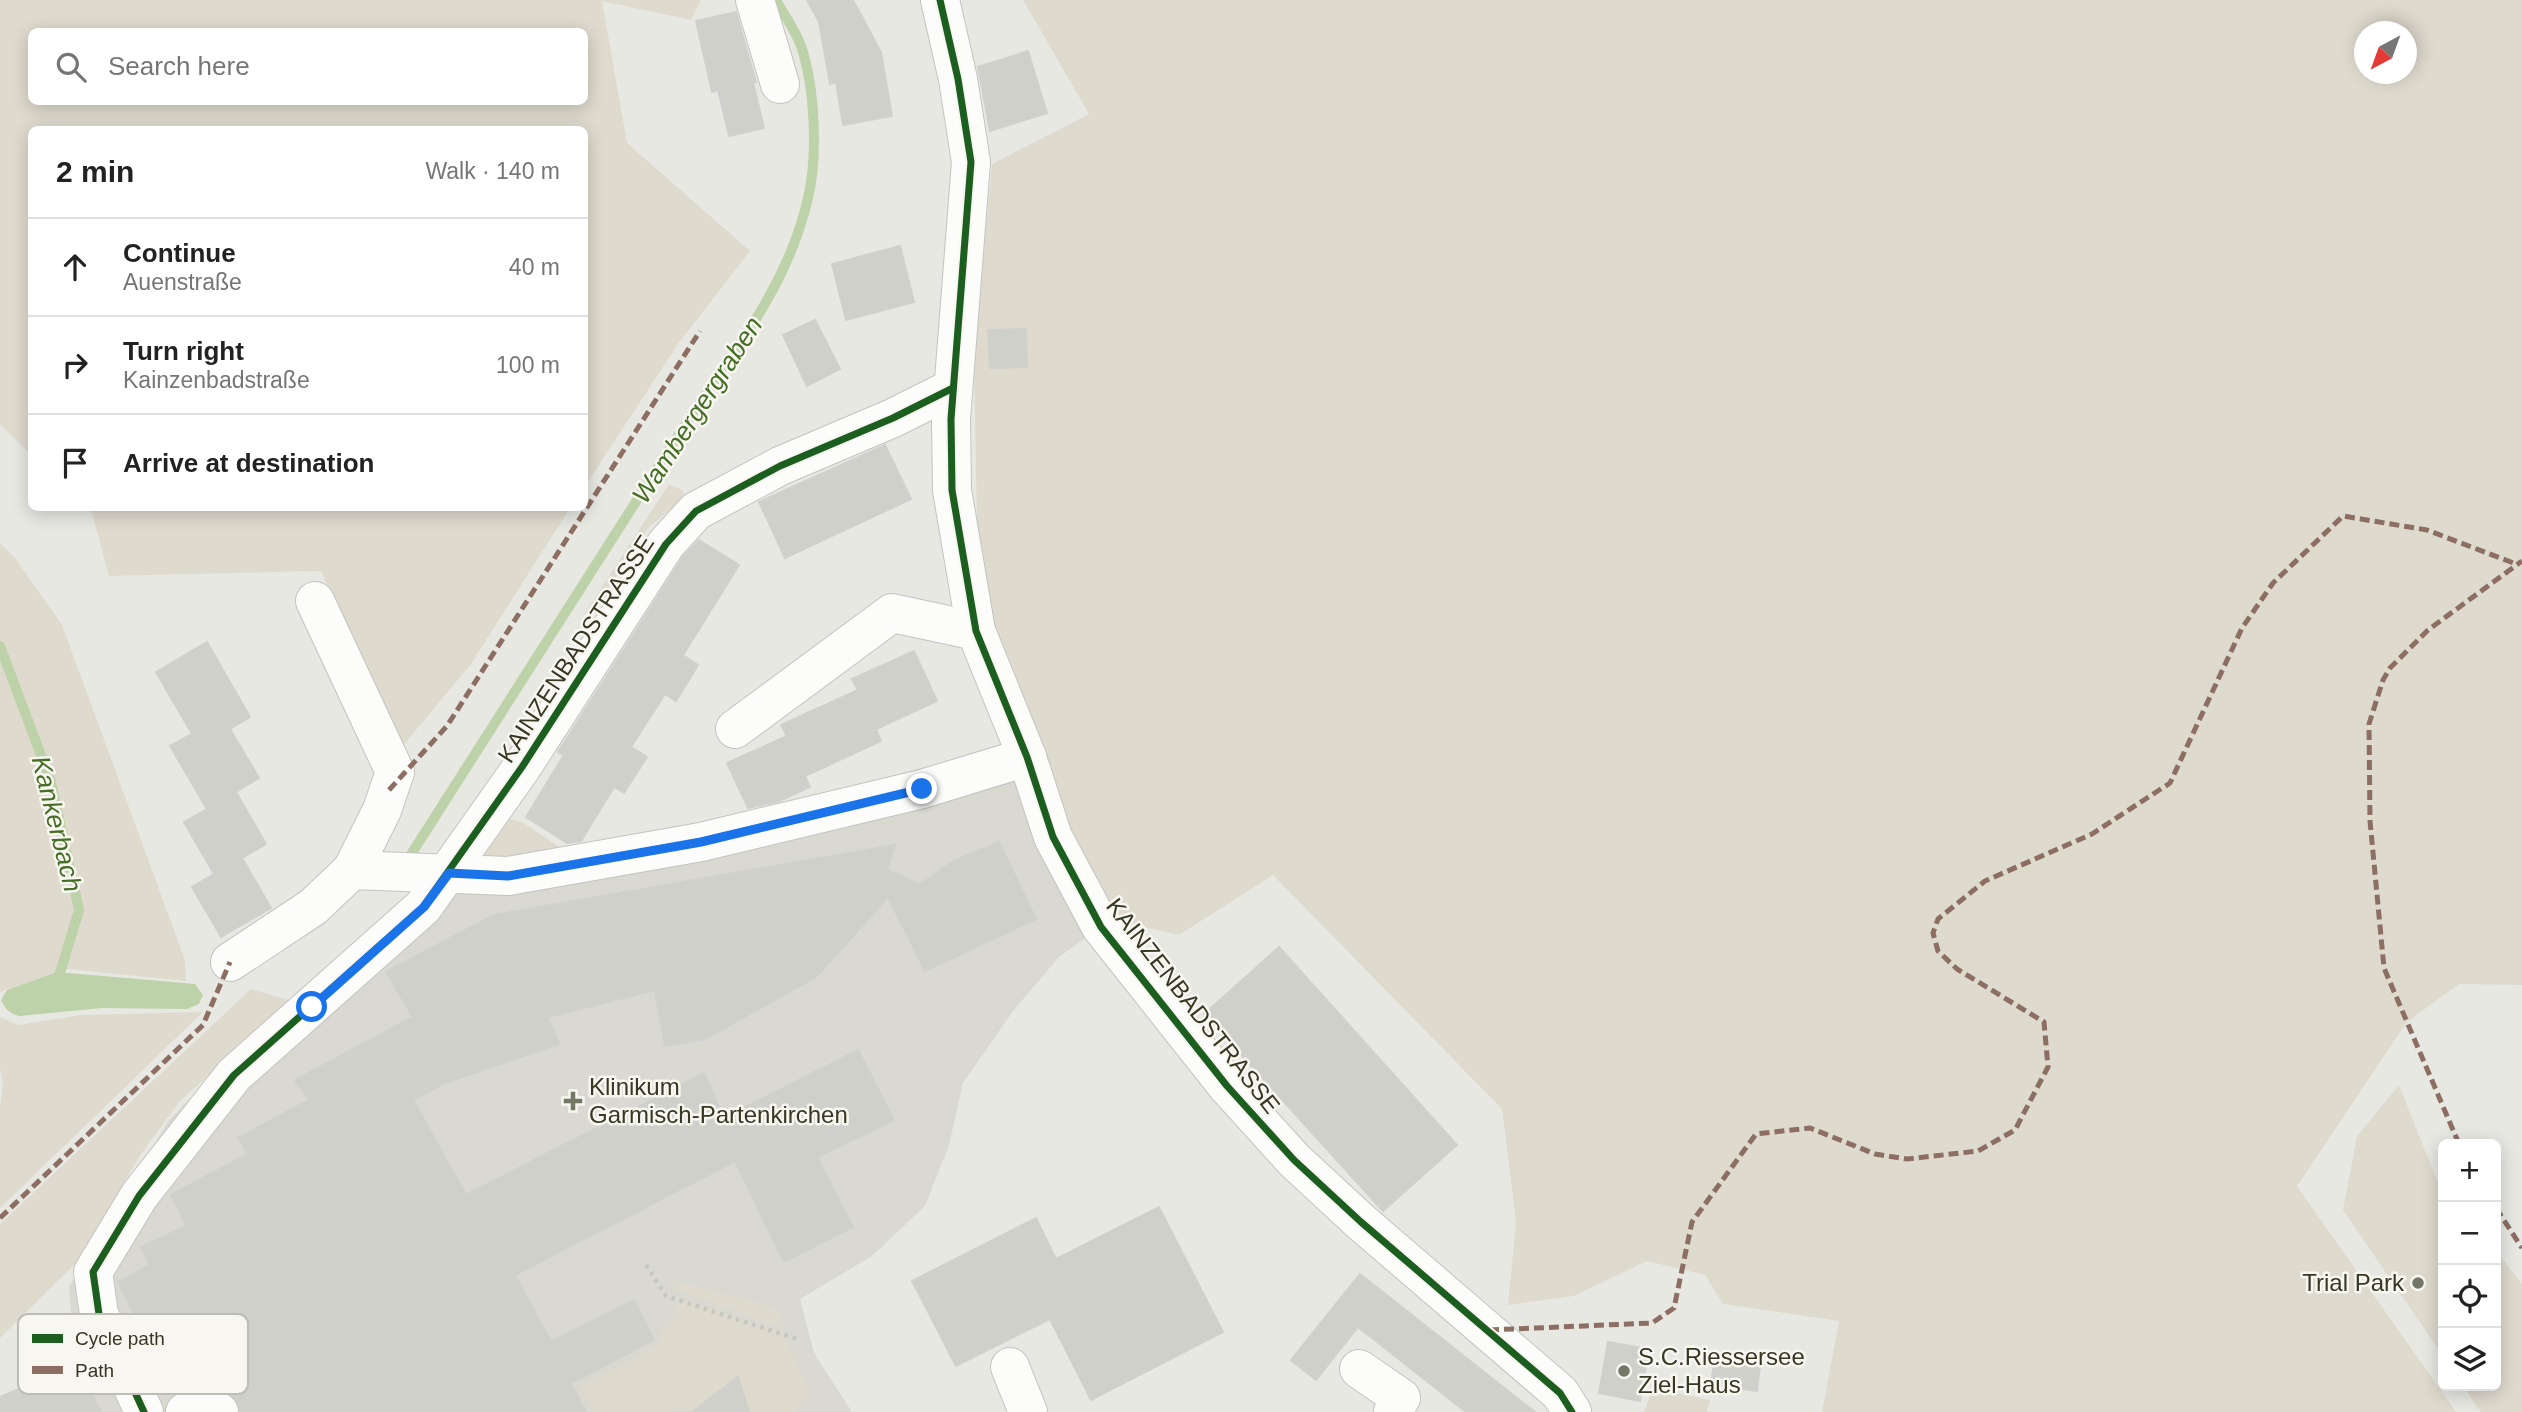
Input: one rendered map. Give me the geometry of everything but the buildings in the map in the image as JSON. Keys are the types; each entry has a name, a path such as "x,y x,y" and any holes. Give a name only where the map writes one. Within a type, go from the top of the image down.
{"street":[{"path":"755,0 779,84"},
{"name":"KAINZENBADSTRASSE","path":"940,0 958,79 971,162 953,388 952,491 976,631 1027,757 1053,837 1101,927 1227,1086 1294,1160 1560,1393 1572,1412"},
{"name":"KAINZENBADSTRASSE","path":"99,1314 93,1272 139,1196 234,1075 424,907 436,874 666,544 696,511 780,466 893,418 953,388"},
{"path":"230,962 363,870 394,772 315,601"},
{"path":"735,729 892,613 976,631"},
{"path":"363,870 508,876 701,842 922,789 1027,757"},
{"path":"1010,1367 1028,1412"},
{"path":"1359,1368 1401,1398 1393,1412"},
{"name":"KAINZENBADSTRASSE","path":"136,1394 144,1412"},
{"path":"186,1412 202,1404 219,1412"}],"path":[{"path":"646,1265 666,1296 797,1339"}],"shaded area":[{"path":"0,0 701,0 691,20 602,1 627,143 750,251 678,344 588,481 588,126 28,126 28,452 0,424"},
{"path":"1023,0 2522,0 2522,985 2459,984 2407,1022 2297,1186 2438,1386 2438,1391 2441,1391 2456,1412 1822,1412 1839,1321 1723,1304 1705,1275 1647,1261 1574,1296 1508,1305 1516,1222 1502,1109 1273,875 1179,935 1100,917 978,582 974,359 992,164 1089,114"},
{"path":"669,484 684,491 681,501 649,527 591,615 585,613"},
{"path":"90,511 568,511 471,664 402,747 321,571 109,576"},
{"path":"0,543 15,558 62,625 185,960 186,981 67,969 0,992"},
{"name":"Klinikum Garmisch-Partenkirchen","path":"1027,757 1101,927 1059,957 1013,1011 963,1083 949,1145 925,1206 872,1256 800,1299 814,1353 852,1412 0,1412 30,1394 248,1394 248,1314 71,1314 69,1287 169,1120 223,1065 301,999 364,934 409,897"},
{"path":"501,816 524,823 568,853 489,868 473,847"},
{"path":"57,972 195,984 203,995 199,1004 187,1009 102,1008 20,1016 11,1013 1,1000 7,990"},
{"path":"251,989 292,1001 180,1101 141,1154 77,1262 24,1314 18,1314 18,1320 0,1338 0,1224"},
{"path":"203,1012 0,1208 0,1106 3,1085 0,1068 0,1017 18,1025 81,1015"},
{"name":"Trial Park","path":"2399,1085 2438,1180 2438,1349 2343,1210 2357,1136"},
{"path":"2501,1257 2522,1284 2522,1412 2481,1412 2466,1391 2501,1391"},
{"path":"674,1281 767,1305 777,1313 785,1328 673,1289"},
{"path":"684,1300 783,1333 809,1393 795,1412 749,1412 738,1377 695,1409 685,1411 681,1407 665,1412 594,1412 580,1386 655,1348 662,1331 676,1319 672,1314"},
{"path":"1653,1388 1710,1400 1707,1412 1644,1412"}],"waterway":[{"name":"Wambergergraben","path":"410,856 674,442 752,326 785,265 808,198 813,162 814,122 801,46 776,0"},
{"name":"Kankerbach","path":"0,646 51,782 79,910 57,983"}],"marked path":[{"path":"588,506 700,331"},
{"path":"389,790 447,726 585,511"},
{"path":"1489,1330 1652,1323 1674,1308 1692,1222 1756,1134 1810,1128 1875,1154 1907,1159 1978,1151 2015,1130 2048,1067 2044,1022 1957,969 1938,951 1933,933 1938,919 1985,881 2092,834 2170,783 2242,628 2273,583 2343,516 2427,530 2516,564"},
{"path":"2457,1139 2384,968 2370,821 2369,724 2383,680 2390,668 2428,630 2522,561"},
{"path":"0,1218 203,1025 230,962"},
{"path":"2501,1216 2522,1248"}],"cycle path":[{"path":"940,0 958,79 971,162 951,419 952,490 976,631 1027,757 1053,837 1101,927 1227,1086 1294,1160 1361,1222 1560,1393 1572,1412"},
{"path":"99,1314 93,1272 139,1196 234,1075 423,907 522,767 666,544 696,511 780,466 893,418 953,388"},
{"path":"136,1394 144,1412"}],"place":[{"name":"Klinikum Garmisch-Partenkirchen","path":"573,1101"},
{"name":"Trial Park","path":"2418,1283"},
{"name":"S.C.Riessersee Ziel-Haus","path":"1624,1371"}],"route":[{"path":"312,1007 424,907 449,873 508,876 701,842 922,789"}]}
